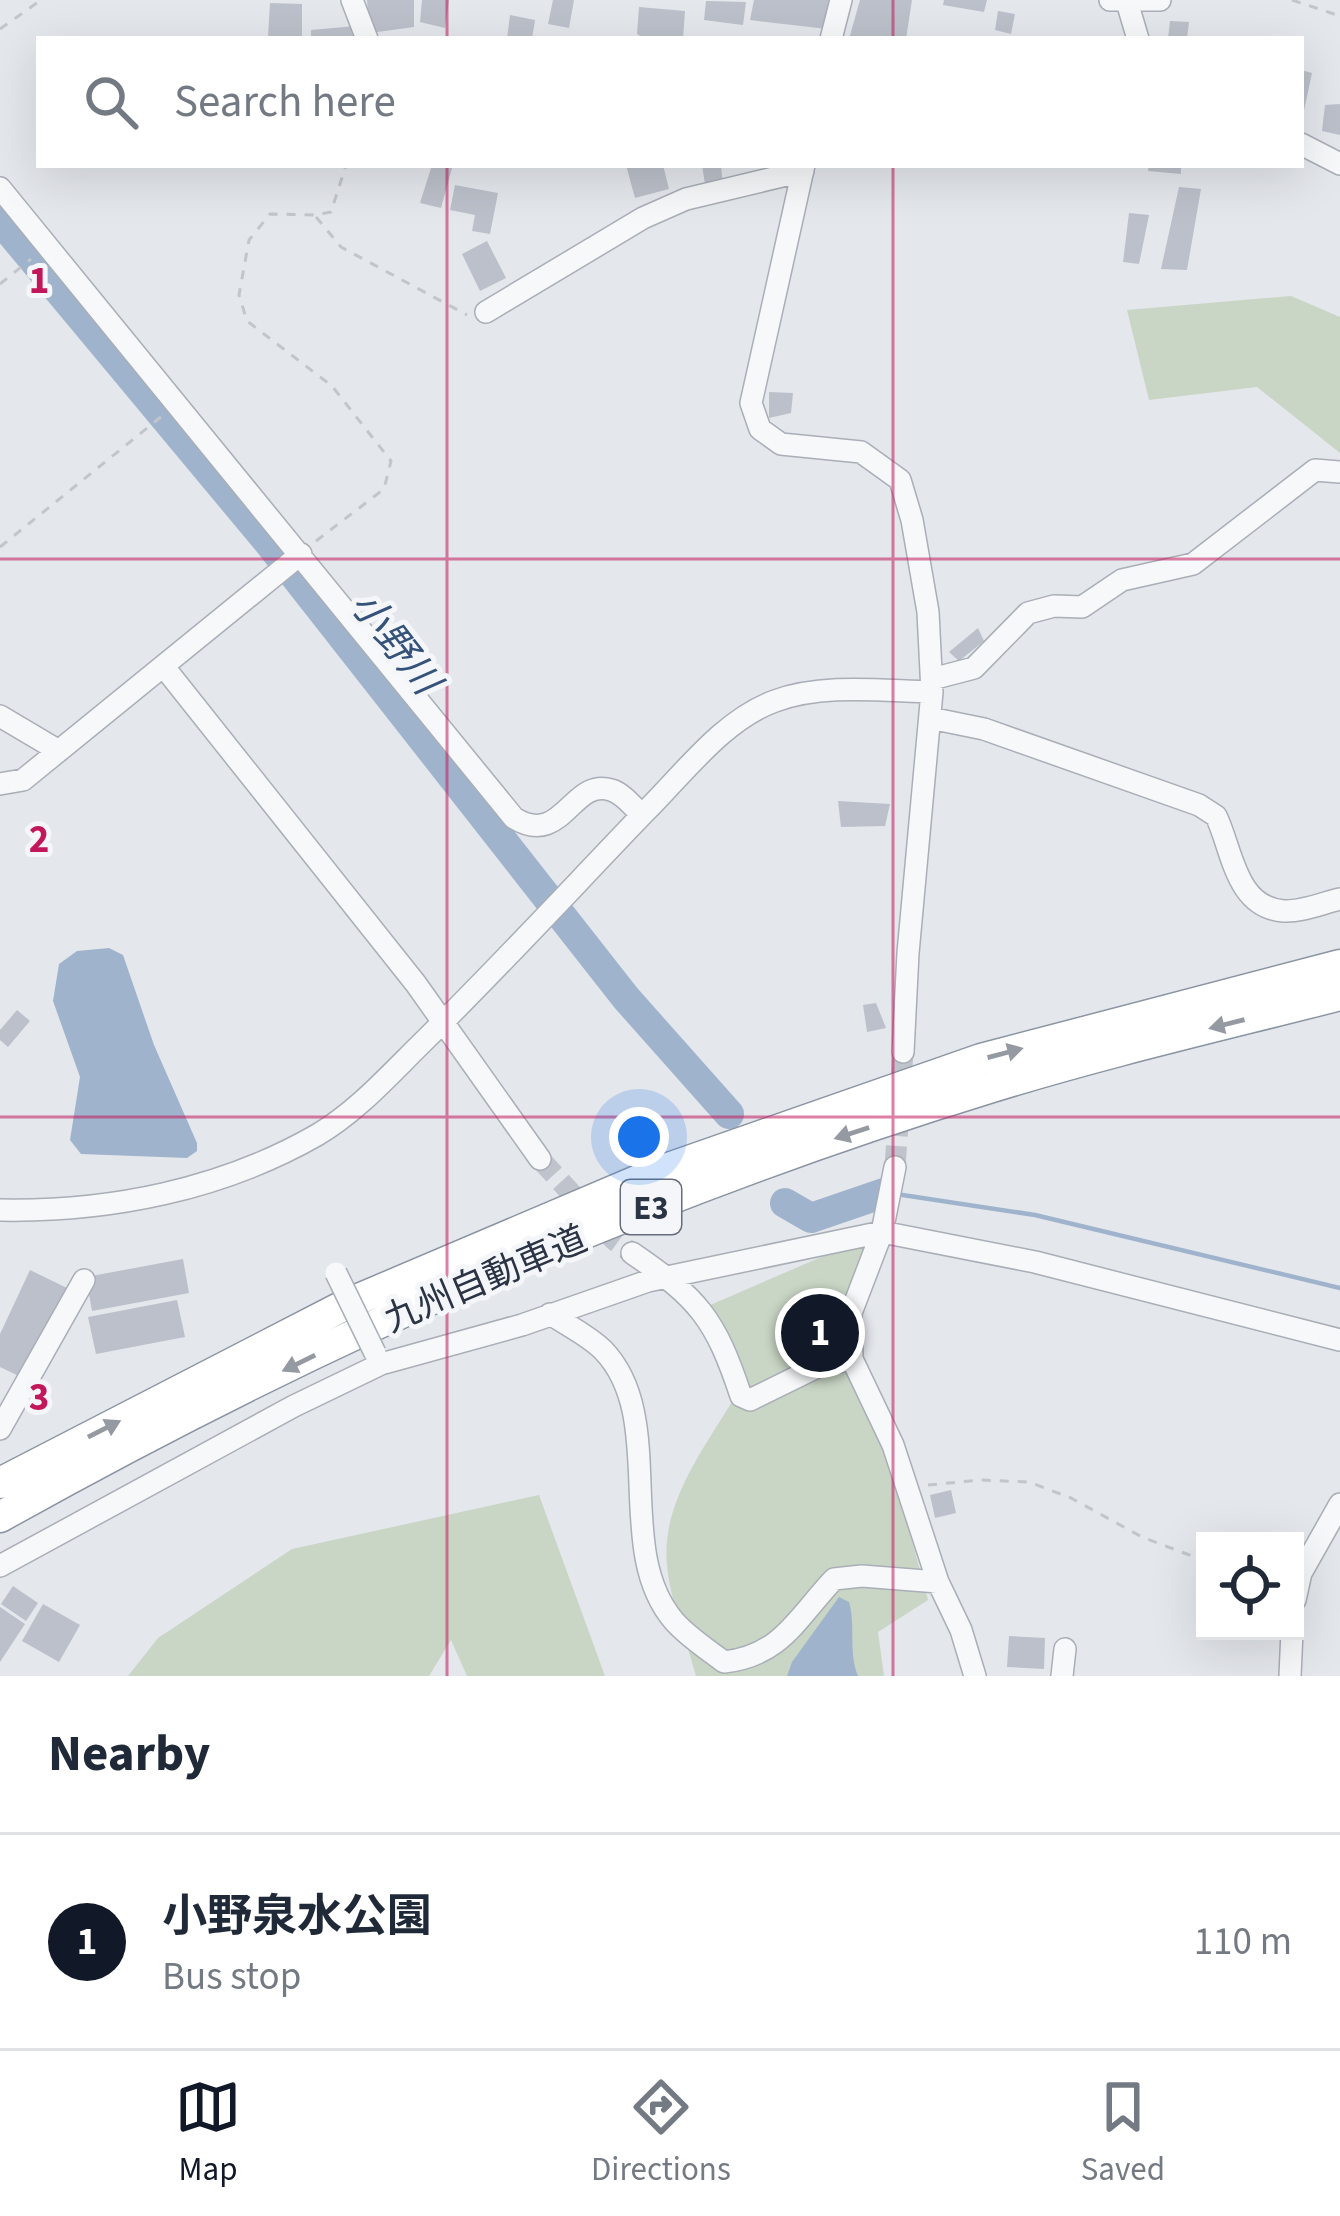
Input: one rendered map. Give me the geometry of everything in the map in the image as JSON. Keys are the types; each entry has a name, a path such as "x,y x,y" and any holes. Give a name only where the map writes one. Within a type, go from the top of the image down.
{"highway":[{"name":"九州自動車道","path":"0,1483 347,1304 660,1171 980,1059 1340,965"},
{"name":"九州自動車道","path":"0,1517 419,1303 667,1200 986,1089 1340,995"}],"street":[{"path":"352,0 366,36"},
{"path":"832,36 842,0"},
{"path":"1136,36 1118,1 1160,0"},
{"path":"1304,146 1340,164"},
{"path":"486,313 643,218 686,199 803,168 763,337 752,414 760,429 781,444 861,452 900,480 912,520 928,612 932,686 903,1052"},
{"path":"0,188 514,818 541,827 601,789 620,795 642,815"},
{"path":"0,1210 52,1211 132,1201 214,1179 320,1133 364,1100 444,1022 733,724 776,700 831,691 932,686 974,668 1028,613 1054,606 1082,607 1122,580 1193,564 1315,470 1340,472"},
{"path":"0,784 23,781 297,557"},
{"path":"164,667 444,1022 540,1159"},
{"path":"0,716 59,751"},
{"path":"930,718 984,729 1199,805 1216,816 1236,876 1261,903 1283,911 1340,899"},
{"path":"895,1168 884,1223 851,1313 852,1359 893,1445 938,1582 976,1676"},
{"path":"0,1566 378,1358 479,1338 667,1277 884,1223 1340,1340"},
{"path":"632,1253 683,1288 718,1334 741,1396 750,1400 819,1366 852,1359"},
{"path":"336,1273 378,1358"},
{"path":"0,1430 85,1280"},
{"path":"550,1314 602,1348 623,1378 632,1409 652,1578 672,1618 724,1662 763,1654 834,1579 862,1576 938,1582"},
{"path":"806,1336 823,1341 849,1333"},
{"path":"1304,1566 1340,1504"},
{"path":"1290,1676 1292,1640"},
{"path":"1062,1676 1065,1649"}],"path":[{"path":"0,29 41,0"},
{"path":"1292,0 1340,16"},
{"path":"297,557 384,489 391,461 332,386 247,321 239,295 249,241 270,214 331,212 345,168"},
{"path":"315,215 341,248 467,315 486,313"},
{"path":"0,284 32,258"},
{"path":"0,547 163,415"},
{"path":"908,1487 980,1480 1029,1482 1196,1558"}],"green space":[{"path":"1291,296 1340,317 1340,453 1257,387 1149,400 1127,310"},
{"path":"872,1235 842,1318 872,1422 897,1485 928,1600 878,1632 884,1676 696,1676 672,1593 667,1542 686,1478 733,1400 701,1309"},
{"path":"539,1495 605,1676 467,1676 451,1640 429,1676 128,1676 158,1638 292,1549"}],"water":[{"path":"109,948 123,955 154,1045 197,1143 197,1151 187,1158 81,1154 70,1140 80,1077 53,1001 59,964 77,951"},
{"path":"839,1597 849,1602 858,1676 787,1676 792,1662"}],"building":[{"path":"367,0 414,0 414,27 370,33"},
{"path":"422,0 449,0 445,28 420,22"},
{"path":"553,0 574,0 569,28 548,24"},
{"path":"754,0 829,0 827,29 750,20"},
{"path":"860,0 912,0 906,36 850,36"},
{"path":"944,0 987,0 984,12 943,5"},
{"path":"706,1 746,2 743,25 704,20"},
{"path":"270,3 302,4 302,36 268,36"},
{"path":"639,7 685,11 683,36 637,34"},
{"path":"998,11 1015,14 1011,34 995,30"},
{"path":"510,15 535,20 532,36 507,36"},
{"path":"1170,21 1189,22 1187,36 1168,36"},
{"path":"356,26 357,36 311,36 311,30"},
{"path":"1304,71 1312,73 1304,110"},
{"path":"1340,104 1340,135 1322,131 1325,105"},
{"path":"431,168 452,168 441,208 420,203"},
{"path":"627,168 664,168 669,189 635,198"},
{"path":"702,168 721,168 723,187 705,184"},
{"path":"1181,168 1181,174 1148,171"},
{"path":"455,185 498,193 490,234 472,231 475,215 450,210"},
{"path":"1179,187 1201,189 1187,270 1161,269"},
{"path":"1129,213 1149,215 1139,264 1123,262"},
{"path":"487,241 506,278 480,291 462,254"},
{"path":"769,392 793,393 791,413 769,418"},
{"path":"978,628 984,641 959,661 949,652"},
{"path":"838,801 890,804 885,826 841,827"},
{"path":"876,1003 886,1028 867,1032 863,1005"},
{"path":"17,1010 30,1021 8,1047 0,1040 0,1030"},
{"path":"183,1259 189,1293 92,1311 86,1277"},
{"path":"30,1270 67,1288 23,1378 0,1367 0,1334"},
{"path":"177,1300 185,1337 96,1354 88,1317"},
{"path":"951,1490 956,1513 935,1518 930,1495"},
{"path":"13,1586 38,1603 26,1621 1,1604"},
{"path":"43,1604 80,1625 59,1662 22,1641"},
{"path":"0,1607 25,1624 0,1662"},
{"path":"1009,1636 1045,1638 1044,1669 1007,1667"}],"waterway":[{"name":"小野川","path":"0,220 269,543 626,998 729,1114"},
{"name":"小野川","path":"785,1203 811,1218 884,1193"},
{"path":"896,1194 1035,1215 1340,1288"}],"tunnel":[{"path":"895,1167 903,1052"},
{"path":"540,1159 614,1240 632,1253"}],"place":[{"name":"小野泉水公園","path":"820,1333"}]}
